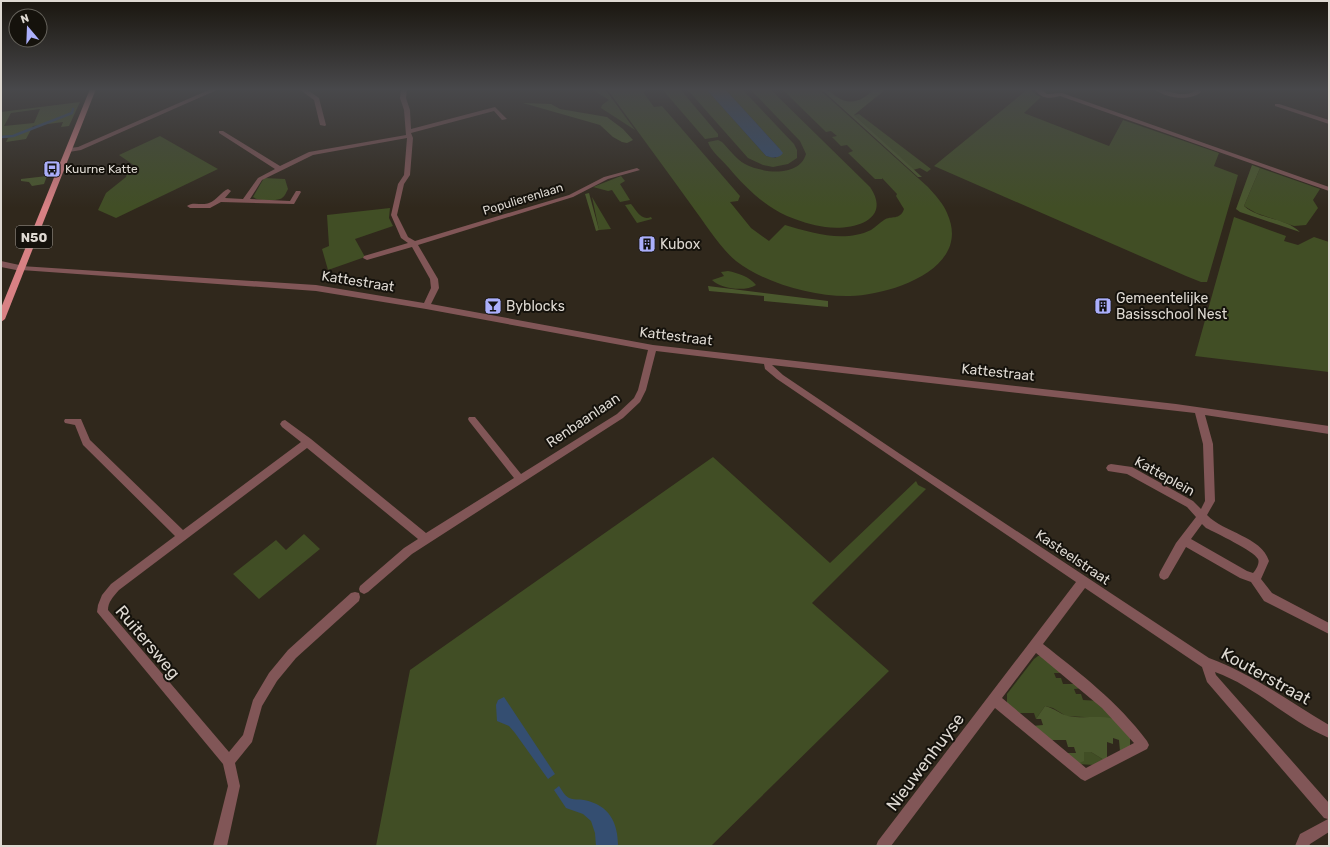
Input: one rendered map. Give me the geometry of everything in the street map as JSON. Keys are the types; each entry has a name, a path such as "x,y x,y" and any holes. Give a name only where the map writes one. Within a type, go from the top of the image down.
{"main road":[{"name":"N50","path":"1,319 77,129"}],"street":[{"path":"70,147 79,149 95,140 122,129"},
{"path":"408,129 410,138 407,175 401,184 394,215 405,238 413,243 434,279 435,288 426,306"},
{"path":"245,201 260,179 311,153 408,134 427,129"},
{"path":"1161,129 1329,189"},
{"path":"221,132 280,169"},
{"name":"Populierenlaan","path":"367,258 572,196 606,178 637,170"},
{"path":"190,206 210,206 220,200 228,191"},
{"path":"220,200 292,203 298,192"},
{"path":"1,264 21,268"},
{"name":"Kattestraat","path":"21,268 285,284 426,306 653,348 1199,410 1329,430"},
{"name":"Renbaanlaan","path":"364,589 408,551 620,416 637,400 642,390 653,348"},
{"name":"Kasteelstraat","path":"768,361 768,367 780,377 1083,582 1206,663"},
{"name":"Katteplein","path":"1164,575 1210,501 1208,444 1199,410"},
{"path":"472,419 520,479"},
{"path":"68,420 78,421 86,442 182,536"},
{"path":"285,424 426,539"},
{"name":"Ruitersweg","path":"229,761 102,612 102,606 106,596 115,587 308,442"},
{"name":"Katteplein","path":"1111,468 1129,470 1190,504 1210,525 1262,555 1264,561 1259,574 1254,578"},
{"path":"1185,541 1244,575 1254,578 1268,597 1329,629"},
{"name":"Nieuwenhuyse","path":"883,846 1083,582"},
{"path":"220,846 234,786 229,761 248,738 257,704 273,676 292,654 355,597"},
{"path":"994,699 1085,775 1143,745 1130,727 1101,697 1035,645"},
{"path":"1206,663 1211,678 1329,813"},
{"name":"Kouterstraat","path":"1206,663 1222,668 1290,707 1329,732"},
{"path":"1302,846 1305,839 1329,825"}],"green space":[{"path":"1,129 32,129 26,139 6,142 8,138 1,138"},
{"path":"604,129 622,129 633,140 627,143 613,137"},
{"path":"636,129 682,129 740,196 738,201 730,202 751,228 769,241 785,225 817,234 850,236 871,230 882,221 898,216 902,213 904,209 896,196 897,194 882,178 875,179 848,153 853,151 847,145 841,146 832,137 837,136 831,131 826,132 822,129 863,129 928,187 939,199 947,213 952,233 948,249 938,264 923,275 905,284 886,290 850,296 821,294 775,282 747,269 730,256"},
{"path":"696,129 713,129 718,134 718,137 705,139"},
{"path":"722,129 741,129 766,156 776,158 779,148 761,129 779,129 794,144 797,150 797,158 788,164 773,167 763,165 748,158"},
{"path":"788,129 810,129 870,187 876,199 876,208 873,216 857,225 835,228 810,224 778,212 762,201 741,182 714,152 708,142 718,140 722,142 742,162 752,167 761,170 779,171 796,167 802,162 806,154 800,141"},
{"path":"865,129 869,129 922,177 918,177"},
{"path":"869,129 878,129 931,169 927,172 920,168 913,170"},
{"path":"980,129 1064,129 1109,146 1118,129 1148,129 1219,153 1214,166 1238,175 1207,282 1201,282 934,166"},
{"path":"160,136 218,169 116,218 98,210 106,193 126,177 128,169 135,166 119,155"},
{"path":"1252,165 1260,168 1244,206 1257,214 1294,227 1300,232 1240,212 1236,209"},
{"path":"1260,168 1320,189 1313,200 1318,208 1306,225 1294,226 1256,213 1244,206"},
{"path":"47,176 44,184 32,186 29,182 21,181 21,179"},
{"path":"621,176 625,181 620,184 630,200 620,202 612,190 608,191 593,187"},
{"path":"264,178 285,179 288,189 283,198 277,200 266,200 253,197"},
{"path":"589,193 599,230 596,231 585,194"},
{"path":"592,197 611,229 599,230"},
{"path":"631,204 644,218 651,217 652,219 637,223 625,205"},
{"path":"390,208 389,218 393,226 355,239 365,257 328,270 322,249 329,246 327,215"},
{"path":"1234,217 1286,236 1284,241 1298,245 1314,237 1329,242 1329,372 1195,356"},
{"path":"728,271 744,276 756,285 740,289 721,286 712,280 724,276 721,272"},
{"path":"708,286 828,301 828,307 764,301 764,296 709,291"},
{"path":"713,457 830,563 916,481 918,485 926,489 812,603 889,671 711,846 376,846 410,670"},
{"path":"304,534 320,549 259,599 233,574 276,540 286,550"},
{"path":"1038,656 1042,656 1065,673 1054,673 1056,678 1061,678 1063,684 1080,684 1085,688 1074,689 1076,694 1081,694 1083,700 1100,701 1119,719 1066,716 1053,708 1045,706 1036,719 1034,713 1017,713 1007,705 1007,694 1034,659"},
{"path":"1045,706 1068,716 1103,717 1115,719 1130,738 1130,746 1120,751 1119,740 1113,738 1113,744 1107,742 1107,759 1104,760 1091,752 1084,752 1084,761 1077,764 1065,753 1076,753 1074,747 1068,747 1066,740 1051,740 1032,726 1043,725 1041,719 1036,719"},
{"path":"1084,752 1091,752 1104,760 1095,765 1077,764"}],"water":[{"path":"741,129 761,129 783,153 775,158 766,156"},
{"path":"504,697 555,774 548,779 509,726 497,721 496,705 498,700"},
{"path":"559,786 564,794 569,798 593,802 606,810 614,822 618,837 618,846 596,846 595,833 591,821 583,814 566,808 554,790"}],"waterway":[{"path":"1,137 13,136 32,129"}],"place":[{"name":"Kuurne Katte","path":"52,169"},
{"name":"Kubox","path":"647,244"},
{"name":"Byblocks","path":"493,306"},
{"name":"Gemeentelijke Basisschool Nest","path":"1103,306"}]}
